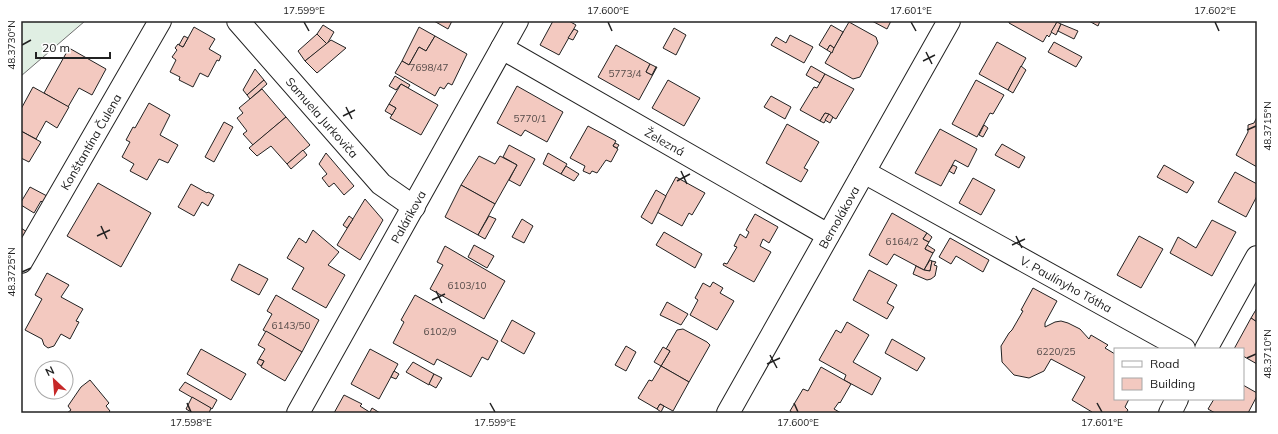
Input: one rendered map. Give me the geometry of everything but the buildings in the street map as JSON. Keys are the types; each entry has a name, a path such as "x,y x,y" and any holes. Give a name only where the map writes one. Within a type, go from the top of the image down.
{"street":[{"name":"Konštantína Čulena","path":"21,262 160,21"},
{"name":"Samuela Jurkoviča","path":"238,21 381,184 414,207"},
{"name":"Palárikova","path":"298,413 517,21"},
{"name":"Bernolákova","path":"728,413 949,21"},
{"name":"Železná","path":"502,48 828,235"},
{"name":"V. Paulínyho Tótha","path":"864,172 1182,348"},
{"path":"1207,348 1257,257"},
{"path":"1170,413 1177,400"}],"green space":[{"path":"21,21 85,21 21,76"}]}
